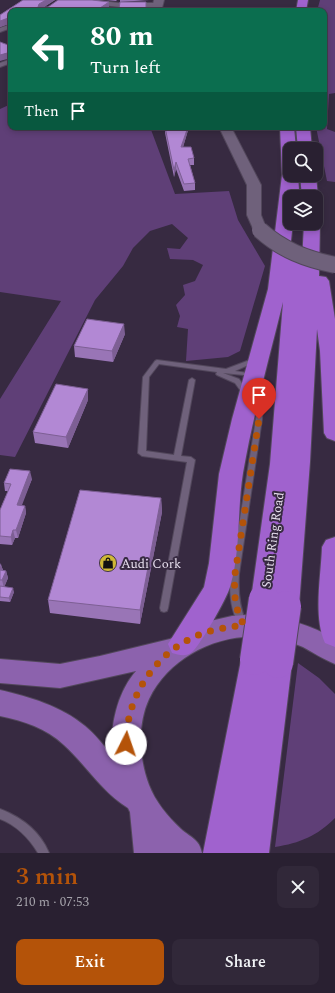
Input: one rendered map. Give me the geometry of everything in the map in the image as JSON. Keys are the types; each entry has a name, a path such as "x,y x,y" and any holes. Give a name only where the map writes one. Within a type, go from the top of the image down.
{"highway":[{"path":"287,130 288,142"},
{"path":"303,130 304,142"},
{"path":"178,646 198,622 217,588 222,562 231,474 248,400 277,289 289,182"},
{"name":"South Ring Road","path":"274,603 292,316 293,230"},
{"name":"South Ring Road","path":"238,846 267,662 274,603 302,430 312,230"},
{"path":"313,230 330,351 335,433"},
{"path":"335,547 332,613 335,635"}],"main road":[{"path":"0,671 60,676 100,668 178,646 201,634 222,628 244,625 266,626 293,631 324,645 335,652"},
{"path":"178,646 153,668 137,692 130,712 126,733 126,755 130,777 142,804 159,830 177,847 186,853"},
{"path":"8,707 46,717 68,730 89,749 110,774 142,804 150,853"}],"street":[{"path":"77,0 119,5 158,5"},
{"path":"116,8 119,5"},
{"path":"226,130 254,185 254,215 260,230 272,242 288,251 309,259 335,265"}],"lane":[{"path":"164,608 191,460 142,453 146,377 157,362 223,371 257,366"},
{"path":"223,371 250,364 257,366"},
{"path":"244,625 238,615 234,599 235,580 259,419 261,391 257,366"},
{"path":"197,368 227,376 237,381 242,386 248,400"},
{"path":"177,458 192,380"},
{"path":"0,814 15,821 27,831 37,841 44,853"}],"shaded area":[{"path":"320,0 335,0 335,93 329,94 327,129 327,8 318,8"},
{"path":"8,105 8,130 151,130 175,194 229,191 238,220 265,266 240,351 228,357 186,361 188,329 177,327 180,316 176,305 185,295 183,285 195,281 203,265 193,260 170,259 167,248 180,249 188,238 172,224 150,231 133,248 123,266 95,300 15,457 0,455 0,399 61,301 0,292 0,109"},
{"path":"327,129 335,132 335,182 327,181 323,161 323,142 319,142 317,130"},
{"path":"298,663 319,678 335,694 335,818 322,830 308,838 275,847"}],"building":[{"path":"23,0 46,0 39,4 38,7 48,7 58,0 92,0 109,2 100,8 11,8"},
{"path":"120,2 146,2 146,8 119,8"},
{"path":"8,10 8,18 0,21 0,15"},
{"path":"0,42 8,45 8,53 0,55"},
{"path":"166,130 187,130 181,147 191,147 194,158 188,159 195,183 184,184 176,162 174,170"},
{"path":"87,319 124,324 112,351 74,346"},
{"path":"56,384 88,389 66,437 33,432"},
{"path":"10,469 30,471 17,505 25,506 16,530 13,530 11,537 0,536 0,510 11,484 4,483"},
{"name":"Audi Cork","path":"80,490 161,498 140,610 48,600"},
{"path":"0,570 6,571 2,580 0,580"},
{"path":"0,586 13,588 9,598 0,597"}],"place":[{"name":"Audi Cork","path":"108,563"}],"route":[{"path":"126,744 126,733 130,712 137,692 153,668 174,649 201,634 222,628 244,625 238,615 234,599 235,574 259,419"}]}
